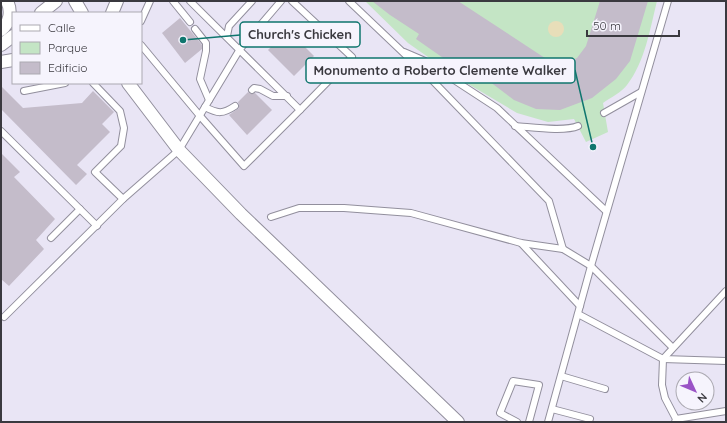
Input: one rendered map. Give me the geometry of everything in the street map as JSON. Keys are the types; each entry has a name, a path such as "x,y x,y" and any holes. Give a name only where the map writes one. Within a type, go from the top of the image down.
{"street":[{"path":"1,30 6,27 10,15 8,1"},
{"path":"42,12 56,1"},
{"path":"75,1 81,12"},
{"path":"112,12 117,1"},
{"path":"1,45 12,37"},
{"path":"1,62 12,60"},
{"path":"129,84 179,150 241,214 458,422"}],"lane":[{"path":"142,19 150,1"},
{"path":"173,1 190,22"},
{"path":"190,1 300,110"},
{"path":"227,36 229,26 252,1"},
{"path":"4,317 123,199 179,150 240,49 281,1"},
{"path":"142,46 244,166 352,58 292,1"},
{"path":"349,1 431,79 549,201 563,249"},
{"path":"548,422 606,211 668,1"},
{"path":"195,29 206,43 206,51 200,79 209,100"},
{"path":"401,50 425,60 497,108 606,211"},
{"path":"24,91 60,84"},
{"path":"94,84 120,111 124,128 121,146 95,172 123,199"},
{"path":"252,90 254,88 260,88 273,96 286,96"},
{"path":"604,113 641,92"},
{"path":"205,108 215,113 227,112 235,106"},
{"path":"516,126 543,128 573,128 578,126"},
{"path":"1,132 96,226"},
{"path":"271,217 299,208 344,208 411,213 521,243 563,249 591,266 672,347"},
{"path":"51,238 80,209"},
{"path":"521,243 580,306"},
{"path":"726,291 672,347 663,359 662,385 665,398 676,421 726,411"},
{"path":"578,314 663,359 726,361"},
{"path":"561,376 605,389"},
{"path":"517,422 500,413 513,381 539,385 529,422"},
{"path":"552,409 590,419"}],"green space":[{"path":"365,1 657,1 643,56 633,76 622,90 603,103 608,132 586,142 574,119 548,122 517,113 458,78 408,43"}],"sand":[{"path":"553,21 559,21 564,26 562,35 559,37 553,37 548,32 548,26"}],"building":[{"path":"372,1 458,1 551,62 563,64 577,58 586,46 600,1 648,1 630,61 616,79 592,98 560,110 536,109 514,100 473,69 469,76 416,39 419,34"},
{"path":"180,18 202,45 202,49 185,63 162,33"},
{"path":"288,30 314,56 294,76 268,50"},
{"path":"1,86 23,108 82,103 93,91 114,112 102,124 110,132 77,165 87,174 76,185 1,109"},
{"path":"248,92 251,94 255,93 272,110 247,135 229,115 239,108 238,102"},
{"path":"1,153 20,172 14,177 55,219 36,240 44,249 9,286 1,279"}],"place":[{"name":"Church's Chicken","path":"183,40"},
{"name":"Monumento a Roberto Clemente Walker","path":"593,147"}]}
